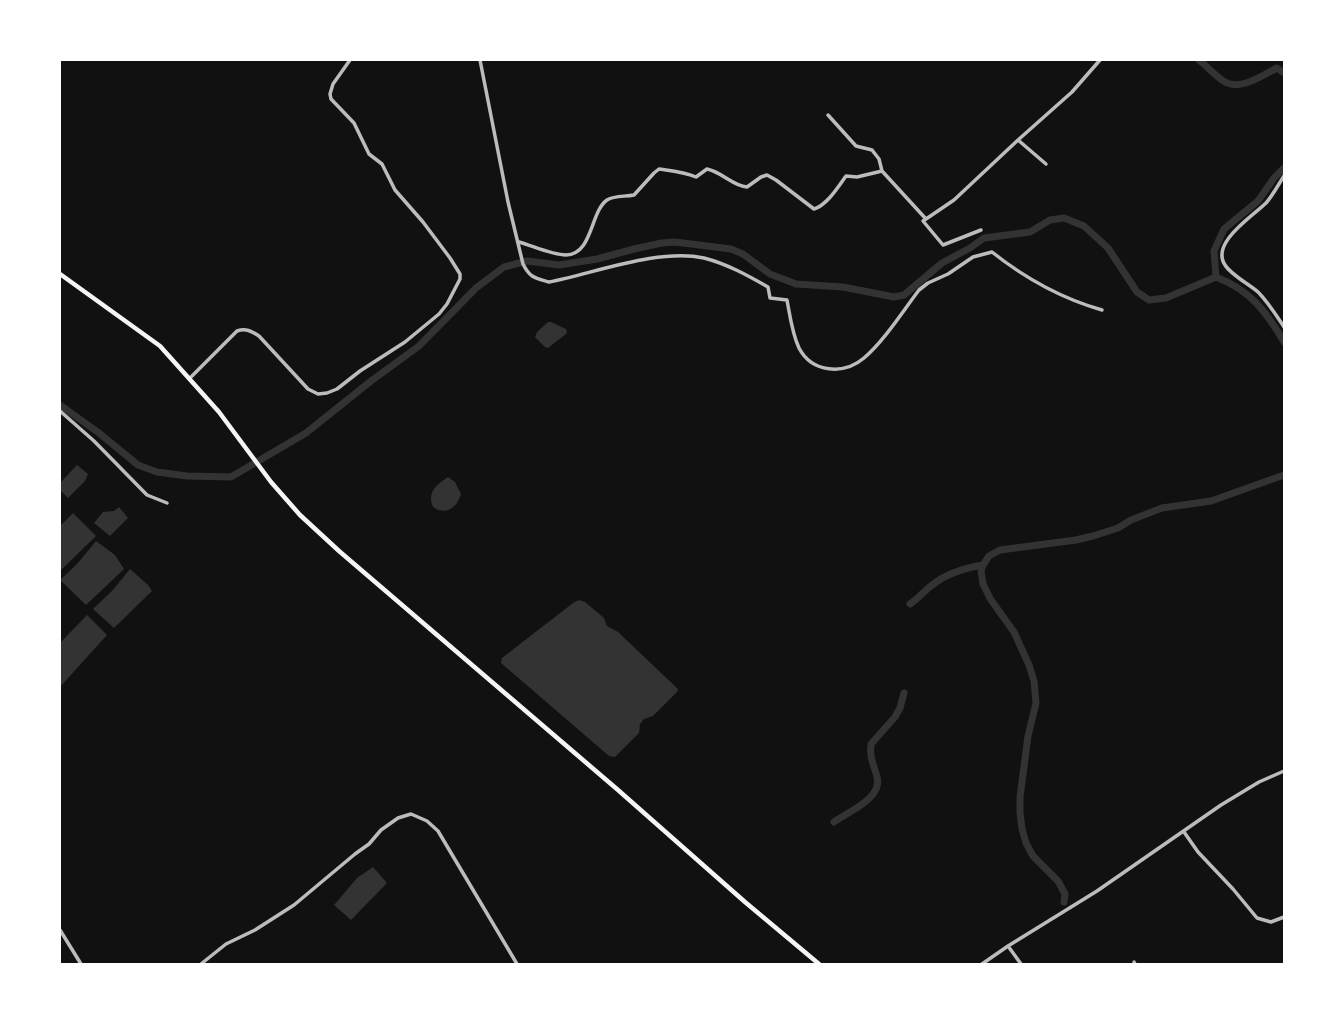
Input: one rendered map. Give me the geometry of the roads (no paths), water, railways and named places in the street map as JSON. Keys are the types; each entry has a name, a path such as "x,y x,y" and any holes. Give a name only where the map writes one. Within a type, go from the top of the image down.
{"main road":[{"path":"60,274 160,346 219,412 300,515 339,551 819,964"}],"street":[{"path":"190,378 242,329 259,337 307,389 318,394 327,393 337,389 405,342 439,314 459,284 460,274 450,258 395,190 380,161 369,155 354,123 331,99 333,84 350,60"},
{"path":"480,60 523,264 527,274 535,278 549,282 662,256 702,258 739,270 768,287 770,298 787,300 793,333 800,350 812,362 828,370 846,369 865,357 919,290 928,283 948,274 972,257 992,252 1045,289 1076,303 1102,310"},
{"path":"981,230 943,245 923,221 954,200 1072,92 1100,60"},
{"path":"828,115 856,146 872,150 883,171 926,219"},
{"path":"1018,140 1046,164"},
{"path":"519,242 555,254 577,253 588,238 602,205 616,197 634,195 660,169 684,172 696,177 707,169 716,171 740,187 747,187 767,176 814,209 823,204 846,176 857,177 883,171"},
{"path":"1284,176 1268,201 1223,245 1222,257 1225,266 1260,294 1284,327"},
{"path":"60,411 147,495 167,503"},
{"path":"982,964 1066,911 1221,805 1259,782 1284,771"},
{"path":"201,964 226,944 256,930 294,905 369,844 381,830 398,818 411,814 427,821 438,831 517,964"},
{"path":"1184,832 1198,852 1257,918 1271,922 1284,917"},
{"path":"60,930 81,964"},
{"path":"1008,946 1021,964"}],"waterway":[{"path":"1199,60 1222,80 1231,84 1252,81 1277,68 1284,73"},
{"path":"1216,277 1214,251 1224,229 1258,201 1284,168"},
{"path":"60,405 138,465 157,472 187,476 231,477 306,433 419,346 476,288 504,267 527,261 559,265 675,242 731,249 743,254 770,274 796,284 843,287 894,297 904,295 942,263 984,238 1030,232 1050,220 1064,218 1084,226 1108,248 1137,292 1149,300 1166,298 1216,277 1248,295 1271,321 1284,342"},
{"path":"1064,902 1065,894 1058,881 1033,856 1022,829 1020,797 1028,736 1036,703 1034,681 1014,632 983,584 983,565 989,556 1000,550 1093,536 1162,508 1211,501 1284,475"},
{"path":"910,604 942,578 983,565"},
{"path":"834,822 863,804 875,791 877,777 871,757 871,744 895,717 904,693"}]}
